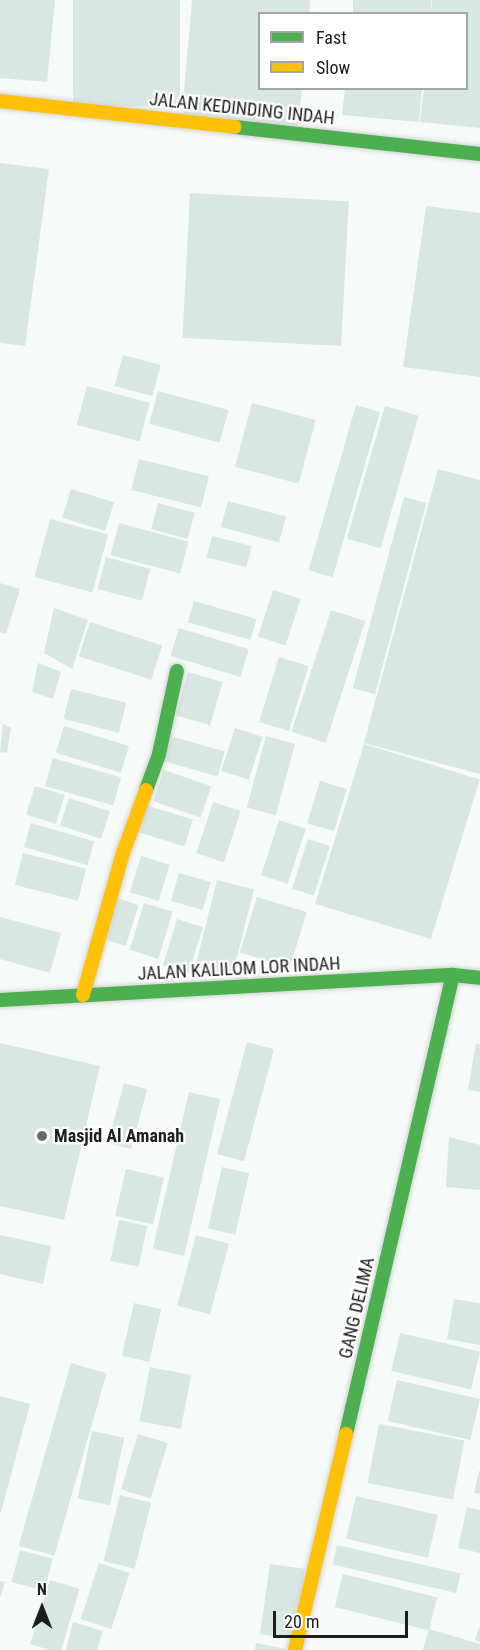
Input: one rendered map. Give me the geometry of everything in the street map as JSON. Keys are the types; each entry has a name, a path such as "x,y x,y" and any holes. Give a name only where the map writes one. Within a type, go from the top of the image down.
{"street":[{"name":"JALAN KEDINDING INDAH","path":"0,101 480,154"},
{"path":"83,995 120,865 159,754 177,671"},
{"name":"JALAN KALILOM LOR INDAH","path":"0,1000 453,975 480,978"},
{"name":"GANG DELIMA","path":"295,1650 453,975"}],"building":[{"path":"0,0 55,0 47,82 0,78"},
{"path":"73,0 180,0 180,106 73,106"},
{"path":"192,0 310,0 309,12 258,12 258,90 302,90 298,126 182,116"},
{"path":"353,0 431,0 431,12 353,12"},
{"path":"432,0 480,0 480,128 420,122 424,90 468,90 468,12 431,12"},
{"path":"345,90 422,90 419,122 342,115"},
{"path":"0,163 49,169 25,346 0,343"},
{"path":"190,193 349,201 341,346 182,338"},
{"path":"426,206 480,213 480,377 403,367"},
{"path":"123,355 161,365 152,396 115,386"},
{"path":"87,386 150,403 139,441 77,425"},
{"path":"158,391 229,410 220,443 149,424"},
{"path":"252,403 316,420 299,484 235,467"},
{"path":"356,405 380,412 333,577 309,570"},
{"path":"385,406 419,416 381,548 347,539"},
{"path":"139,459 209,476 201,507 131,490"},
{"path":"438,469 480,480 480,774 364,743"},
{"path":"71,489 114,502 105,531 62,518"},
{"path":"404,497 426,503 375,694 353,688"},
{"path":"228,501 286,517 279,543 221,527"},
{"path":"158,503 195,513 188,539 151,529"},
{"path":"50,519 108,535 92,592 34,577"},
{"path":"119,523 189,542 180,574 110,555"},
{"path":"212,536 252,546 246,567 207,557"},
{"path":"106,557 150,569 142,601 97,589"},
{"path":"0,583 20,589 6,634 0,632"},
{"path":"273,590 301,599 285,646 258,637"},
{"path":"194,601 256,619 250,640 188,622"},
{"path":"54,608 88,620 72,669 44,653"},
{"path":"331,610 365,621 326,743 291,732"},
{"path":"90,622 162,645 151,680 79,656"},
{"path":"179,628 249,649 240,677 171,656"},
{"path":"279,657 309,666 289,731 259,722"},
{"path":"38,663 61,672 53,699 32,692"},
{"path":"188,672 223,682 210,725 176,715"},
{"path":"71,689 126,703 119,733 64,719"},
{"path":"3,724 11,728 7,753 0,752"},
{"path":"64,726 129,746 121,773 56,753"},
{"path":"235,728 263,737 249,780 221,771"},
{"path":"167,735 225,752 218,777 160,760"},
{"path":"266,736 295,744 276,815 247,807"},
{"path":"364,744 480,779 431,939 315,904"},
{"path":"53,758 121,778 113,805 45,786"},
{"path":"164,770 211,786 201,817 153,801"},
{"path":"320,781 347,789 334,831 307,823"},
{"path":"35,786 65,795 56,824 26,815"},
{"path":"69,798 110,811 101,839 60,826"},
{"path":"213,802 241,811 224,862 196,853"},
{"path":"145,805 193,820 185,846 137,832"},
{"path":"279,820 306,829 288,884 261,875"},
{"path":"31,823 94,841 88,865 24,847"},
{"path":"308,839 330,846 314,896 292,888"},
{"path":"23,853 86,869 78,901 15,885"},
{"path":"141,856 170,865 159,901 130,892"},
{"path":"179,873 211,882 203,910 171,901"},
{"path":"217,880 254,889 232,977 195,967"},
{"path":"114,897 139,905 125,946 101,938"},
{"path":"257,897 307,912 290,968 240,952"},
{"path":"144,903 173,912 158,959 130,950"},
{"path":"0,917 61,933 50,973 0,959"},
{"path":"177,919 203,927 189,973 163,965"},
{"path":"247,1042 274,1049 244,1161 217,1154"},
{"name":"Masjid Al Amanah","path":"0,1043 100,1066 64,1220 0,1206"},
{"path":"476,1043 480,1044 480,1092 468,1090"},
{"path":"124,1083 147,1089 131,1149 108,1143"},
{"path":"189,1092 220,1099 184,1256 153,1249"},
{"path":"449,1137 480,1145 480,1190 446,1187"},
{"path":"222,1167 249,1173 235,1235 208,1228"},
{"path":"126,1169 164,1178 153,1225 115,1216"},
{"path":"119,1220 147,1226 139,1267 110,1261"},
{"path":"0,1235 51,1246 43,1284 0,1274"},
{"path":"196,1235 229,1244 210,1314 177,1306"},
{"path":"454,1299 480,1303 480,1345 447,1339"},
{"path":"134,1303 161,1309 149,1362 122,1356"},
{"path":"400,1333 480,1351 471,1389 391,1371"},
{"path":"71,1363 107,1373 54,1556 19,1546"},
{"path":"150,1367 191,1375 181,1429 140,1421"},
{"path":"397,1380 480,1399 470,1440 388,1421"},
{"path":"0,1396 30,1404 1,1512 0,1512"},
{"path":"379,1424 464,1441 453,1499 368,1483"},
{"path":"92,1431 124,1438 110,1505 78,1498"},
{"path":"138,1434 168,1443 151,1499 121,1489"},
{"path":"480,1471 480,1494 474,1493"},
{"path":"120,1495 151,1503 135,1569 104,1561"},
{"path":"356,1496 438,1515 428,1558 346,1539"},
{"path":"467,1507 480,1510 480,1553 458,1548"},
{"path":"337,1545 461,1574 456,1593 333,1564"},
{"path":"20,1550 53,1559 44,1591 11,1582"},
{"path":"99,1563 129,1573 111,1629 81,1619"},
{"path":"270,1564 305,1569 295,1639 260,1634"},
{"path":"343,1574 437,1597 429,1630 335,1607"},
{"path":"50,1580 80,1589 61,1650 50,1650 30,1644"},
{"path":"0,1581 5,1582 1,1596 0,1596"},
{"path":"73,1622 103,1631 97,1650 66,1650"},
{"path":"480,1625 480,1642 475,1640"},
{"path":"429,1629 480,1644 480,1650 423,1650"},
{"path":"256,1643 287,1649 287,1650 255,1650"}],"traffic: fast":[{"path":"235,127 480,154"},
{"path":"146,790 159,754 177,671"},
{"path":"0,1000 453,975 480,978"},
{"path":"346,1434 453,975"}],"traffic: slow":[{"path":"0,101 235,127"},
{"path":"83,995 123,853 146,790"},
{"path":"295,1650 346,1434"}],"place":[{"name":"Masjid Al Amanah","path":"42,1136"}]}
